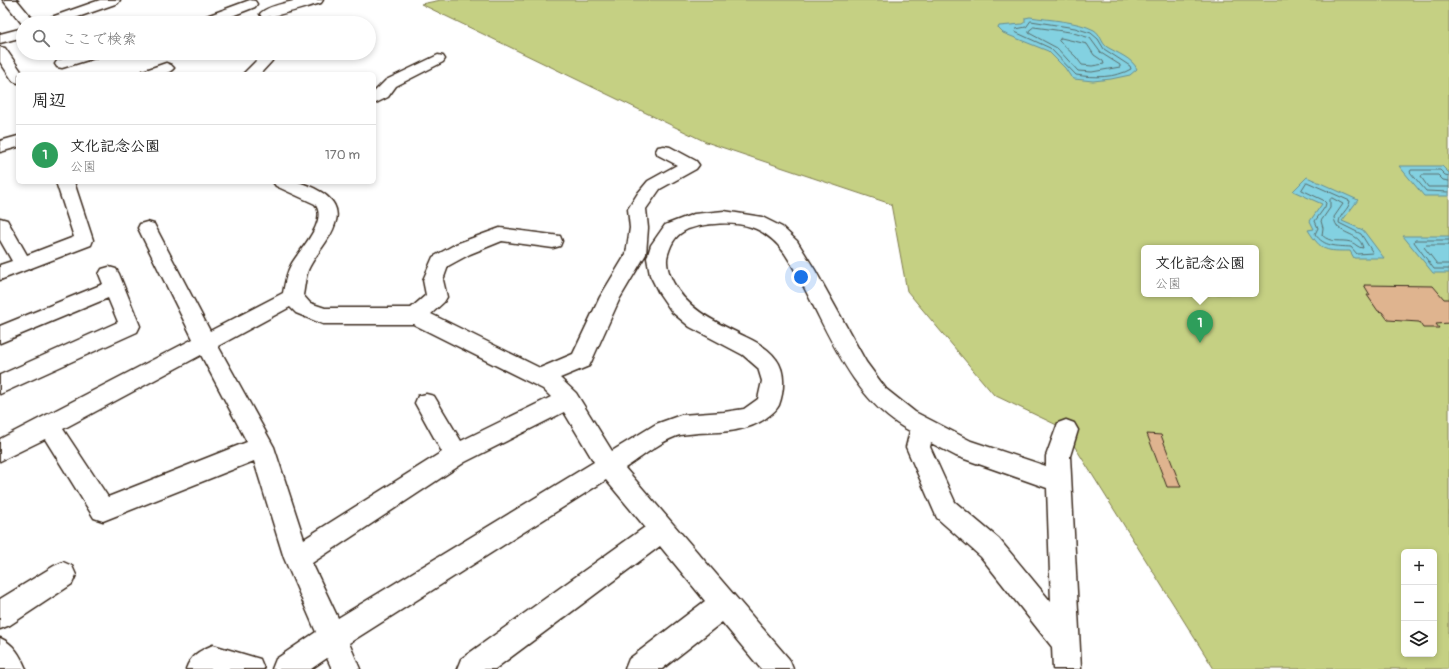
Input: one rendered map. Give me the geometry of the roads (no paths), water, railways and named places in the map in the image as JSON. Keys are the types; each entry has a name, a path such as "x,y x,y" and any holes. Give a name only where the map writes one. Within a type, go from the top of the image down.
{"street":[{"path":"10,0 23,16"},
{"path":"68,16 113,0"},
{"path":"270,16 283,8 316,0"},
{"path":"216,16 247,2 262,16"},
{"path":"0,39 16,34"},
{"path":"0,51 16,75"},
{"path":"376,98 382,94 391,83 438,59"},
{"path":"58,60 66,69 83,60"},
{"path":"253,72 264,60"},
{"path":"154,72 166,68"},
{"path":"0,147 16,142"},
{"path":"540,377 581,360 610,297 636,254 639,228 637,209 644,197 654,185 690,165 664,151"},
{"path":"0,273 84,240 66,184"},
{"path":"0,451 206,344 292,297 300,266 323,233 328,218 328,208 322,201 286,184"},
{"path":"286,669 333,637 664,431 681,425 724,422 750,417 768,404 773,381 768,364 751,349 697,321 679,307 669,293 657,258 661,245 672,229 694,220 724,217 755,222 775,232 790,246 805,270 858,368 878,395 907,419 964,449 1059,480"},
{"path":"0,224 23,264"},
{"path":"147,228 206,344 262,447 297,558 346,669"},
{"path":"416,316 437,297 433,280 440,262 463,249 500,234 553,241"},
{"path":"628,268 660,270"},
{"path":"0,335 112,280 130,326 0,385"},
{"path":"292,297 303,308 323,316 416,316 551,382 568,399 609,466 661,530 779,669"},
{"path":"297,558 457,455 568,399"},
{"path":"426,403 457,455"},
{"path":"49,426 103,510 262,447"},
{"path":"922,427 918,447 946,510 990,548 1066,641"},
{"path":"1066,430 1058,456 1067,669"},
{"path":"471,669 661,530"},
{"path":"0,615 63,575"},
{"path":"639,669 723,604"},
{"path":"0,652 12,669"},
{"path":"200,669 213,659 250,669"}],"water":[{"path":"1030,17 1071,23 1094,30 1107,47 1128,59 1137,69 1130,75 1111,79 1093,81 1074,79 1048,51 1003,33 998,28 999,26 1022,24 1025,22 1025,18"},
{"path":"1399,166 1442,166 1449,173 1449,196 1424,196"},
{"path":"1307,177 1358,200 1342,221 1363,230 1384,258 1354,258 1350,251 1325,249 1317,243 1308,230 1314,229 1310,221 1322,204 1293,191"},
{"path":"1403,236 1449,236 1449,273 1433,273"}],"place":[{"name":"文化記念公園","path":"1200,343"}]}
